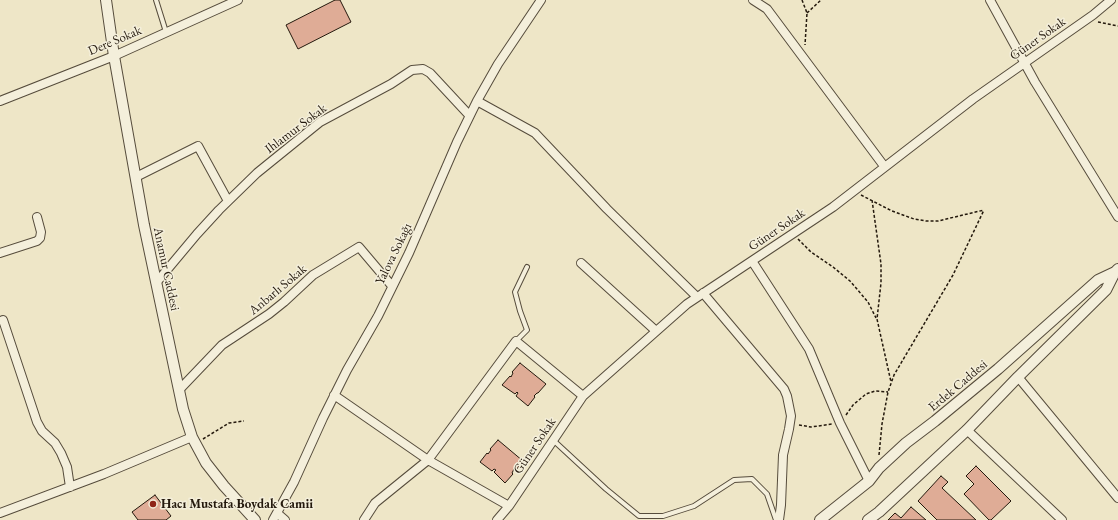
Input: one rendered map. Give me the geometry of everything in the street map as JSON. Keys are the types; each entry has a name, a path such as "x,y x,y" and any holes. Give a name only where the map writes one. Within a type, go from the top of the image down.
{"street":[{"name":"Anamur Caddesi","path":"106,0 114,56 136,177 182,410 194,440 206,463 214,475 255,520"},
{"name":"Dere Sokak","path":"0,101 114,56 238,0"},
{"name":"Yalova Sokağı","path":"275,516 294,482 334,395 378,316 409,253 469,115 505,53 541,0"},
{"path":"753,0 768,10 884,166"},
{"path":"990,0 1025,63 1118,217"},
{"name":"Güner Sokak","path":"497,520 509,506 584,396 687,304 832,207 973,99 1086,20 1112,0"},
{"name":"Ihlamur Sokak","path":"156,283 197,234 257,173 320,122 391,84 415,69 423,69 430,73 469,115"},
{"path":"477,101 534,133 607,209 700,295 784,389 789,402 790,420 783,455 782,500 779,520"},
{"path":"136,177 198,146 228,201"},
{"path":"0,253 40,238 41,232 36,217"},
{"name":"Anbarlı Sokak","path":"178,390 222,345 269,314 313,275 359,247 392,286"},
{"path":"752,261 809,349 840,423 869,481"},
{"path":"581,263 656,331"},
{"name":"Erdek Caddesi","path":"868,520 879,512 967,430 1106,290 1116,270"},
{"name":"Erdek Caddesi","path":"820,520 869,481 879,468 906,443 998,370 1098,280 1116,270"},
{"path":"3,320 37,422 42,431 56,443 67,467 70,487"},
{"path":"364,520 375,503 428,460 516,341 584,396"},
{"path":"1018,377 1118,498"},
{"path":"334,395 428,460 509,506"},
{"path":"967,430 1062,520"},
{"path":"0,513 194,440"},
{"path":"275,516 285,520"}],"lane":[{"path":"156,0 167,32"},
{"path":"516,341 527,330 515,292 527,267"},
{"path":"553,440 606,489 639,516 652,518 694,506 734,480 752,479 767,494 776,520"}],"path":[{"path":"802,0 807,14 804,59"},
{"path":"807,14 821,0"},
{"path":"1086,20 1118,26"},
{"path":"877,319 881,264 872,200 897,214 926,221 938,221 984,210 953,276 898,367 891,382 880,439 879,468"},
{"path":"794,233 811,252 850,281 868,302 877,319 891,382"},
{"path":"790,420 801,426 810,427 840,423 853,406 866,394 875,391 888,392"},
{"path":"194,440 229,423 244,421"}],"building":[{"path":"335,0 340,0 351,22 298,49 286,25"},
{"path":"520,363 546,384 534,396 535,397 528,406 516,396 518,393 517,392 515,394 502,385 510,376 511,377 512,372"},
{"path":"498,440 523,461 516,470 514,469 513,474 505,483 494,472 496,470 494,469 492,471 480,462"},
{"path":"976,466 1011,501 991,520 989,520 964,494 974,484 966,476"},
{"path":"941,476 948,482 942,488 976,520 937,520 918,501"},
{"name":"Hacı Mustafa Boydak Camii","path":"155,495 171,516 166,520 138,520 132,512"},
{"path":"911,507 926,520 888,520 895,513 901,518"}],"place":[{"name":"Hacı Mustafa Boydak Camii","path":"153,504"}]}
